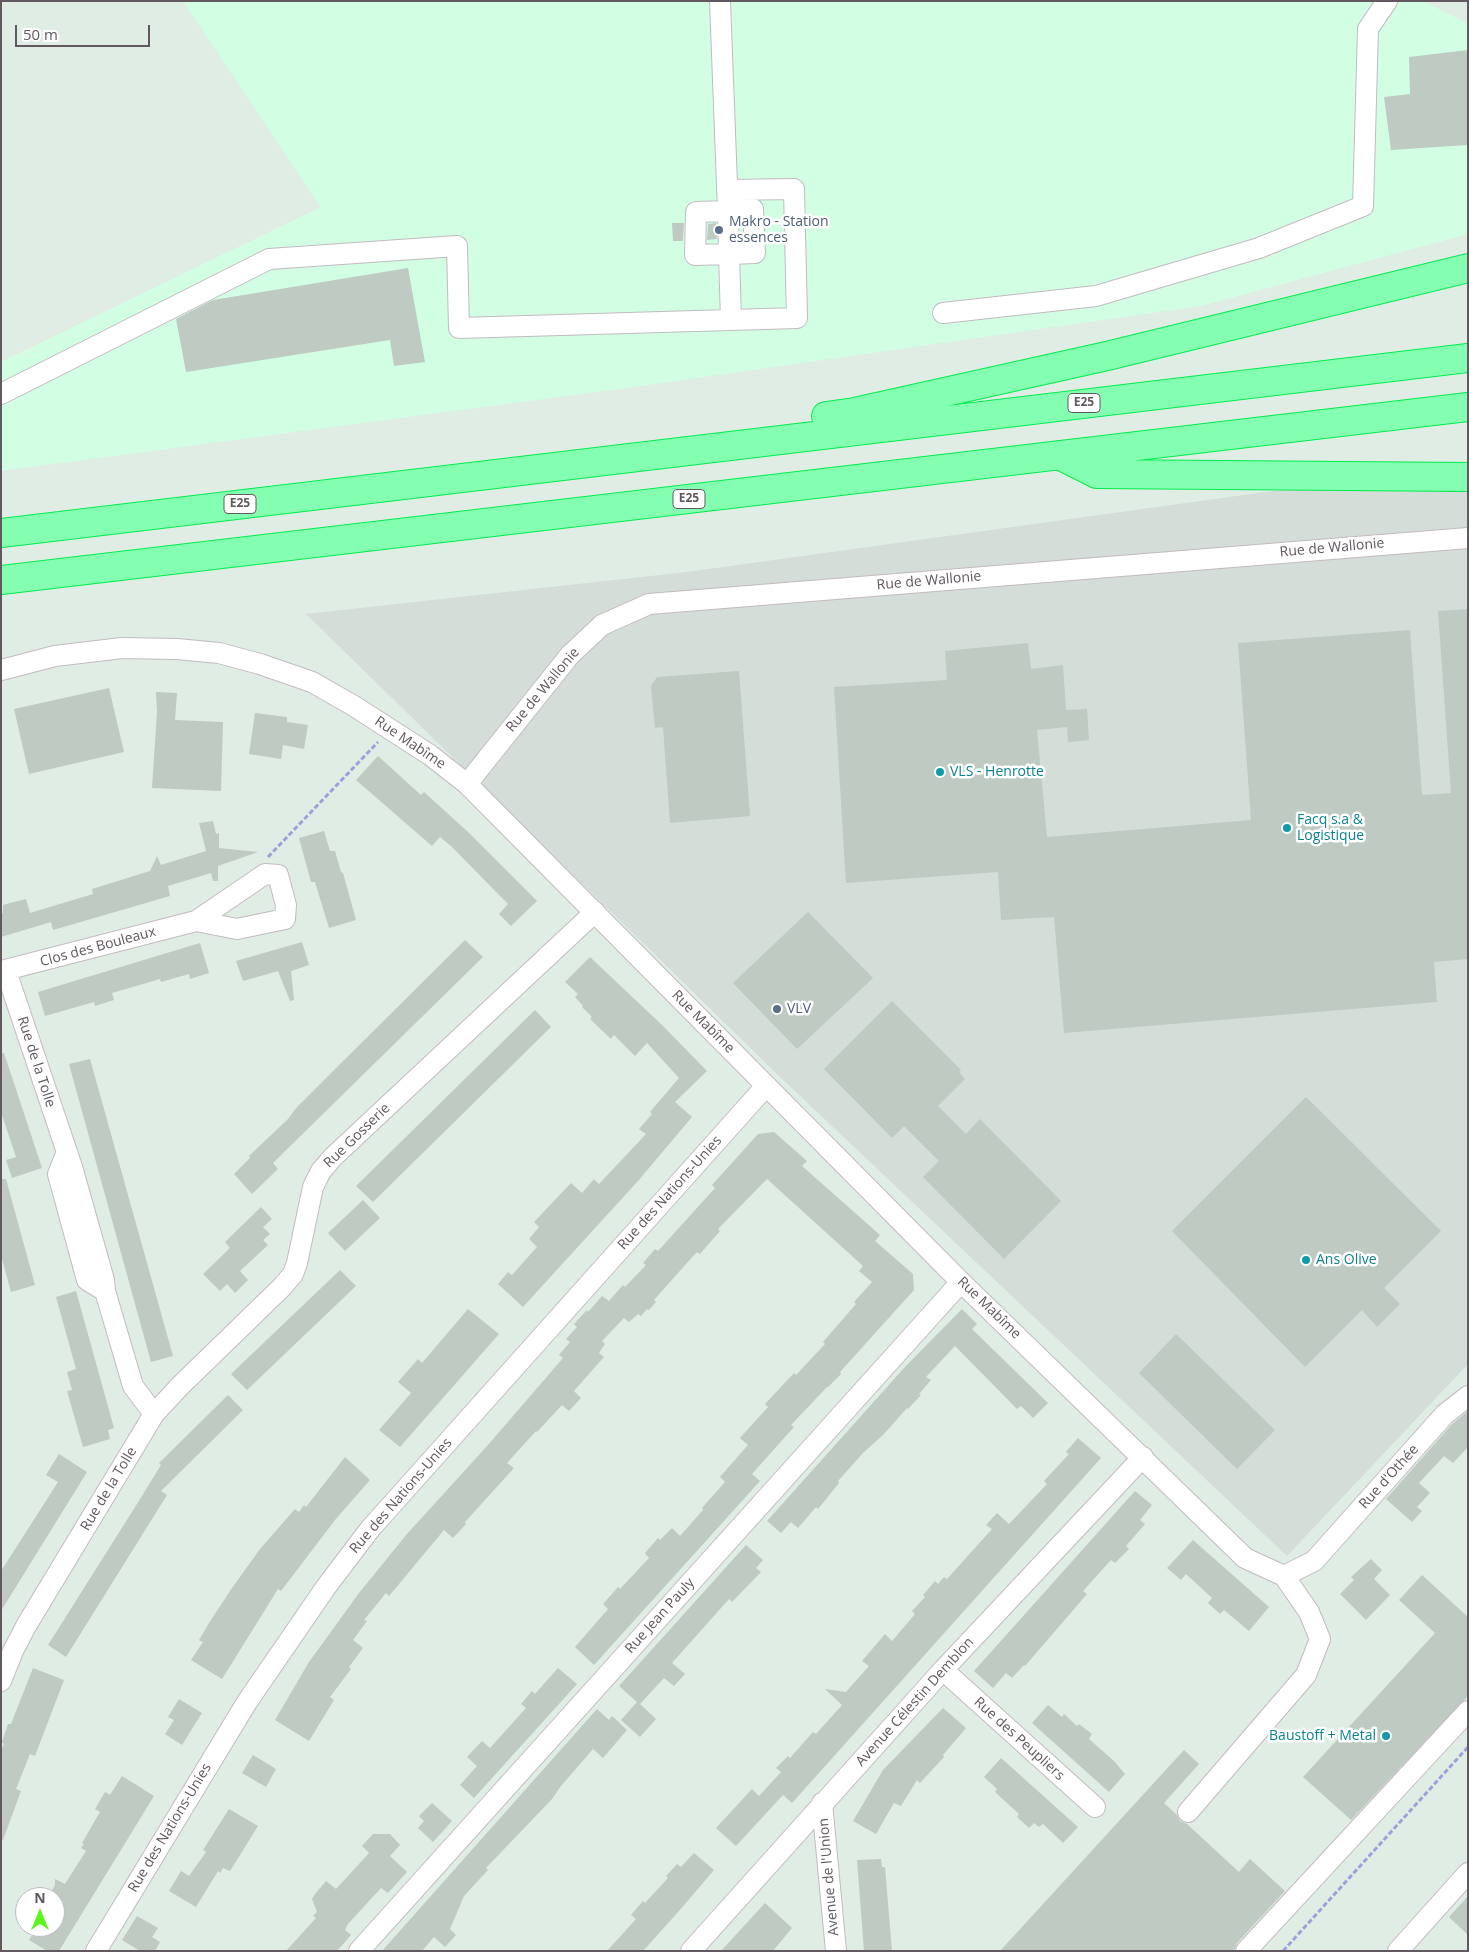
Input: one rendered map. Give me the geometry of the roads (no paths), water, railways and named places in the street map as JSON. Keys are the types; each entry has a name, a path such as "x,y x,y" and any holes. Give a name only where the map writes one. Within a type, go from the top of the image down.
{"highway":[{"path":"427,482 472,464 855,412 1108,356 1468,268"},
{"name":"E25","path":"1,532 1468,358"},
{"name":"E25","path":"1,580 1468,407"},
{"path":"1059,455 1097,474 1468,477"}],"street":[{"path":"720,1 731,320"},
{"path":"943,313 1096,296 1259,248 1363,206 1368,28 1387,1"},
{"path":"1,394 269,259 457,246 459,328 797,318 794,188 727,190"},
{"path":"728,211 696,212 695,255 730,254"},
{"name":"Rue de Wallonie","path":"467,784 570,655 602,625 649,604 1468,538"},
{"name":"Rue Mabîme","path":"1,670 55,656 122,648 177,648 219,653 260,664 312,682 430,755 467,784 961,1282 1245,1558 1284,1576"},
{"name":"Clos des Bouleaux","path":"3,971 196,921 265,874 278,875 286,904 285,919 237,930 196,921"},
{"name":"Rue Gosserie","path":"154,1414 293,1274 314,1187 321,1171 594,912"},
{"name":"Rue de la Tolle","path":"1,1681 26,1626 154,1414 133,1386 72,1167 3,971"},
{"name":"Rue des Nations-Unies","path":"96,1951 246,1702 326,1587 365,1536 766,1086"},
{"name":"Rue Jean Pauly","path":"359,1951 961,1282"},
{"name":"Rue d'Othée","path":"1284,1576 1314,1561 1445,1414 1468,1396"},
{"name":"Avenue Célestin Demblon","path":"691,1951 943,1670 1143,1457"},
{"path":"1188,1812 1306,1675 1320,1639 1309,1612 1284,1576"},
{"name":"Rue des Peupliers","path":"943,1670 1095,1807"},
{"path":"1246,1951 1468,1711"},
{"name":"Avenue de l'Union","path":"822,1803 836,1951"},
{"path":"1398,1951 1468,1873"}],"place":[{"name":"Makro - Station essences","path":"719,230"},
{"name":"VLS - Henrotte","path":"940,772"},
{"name":"Facq s.a & Logistique","path":"1287,828"},
{"name":"VLV","path":"777,1009"},
{"name":"Ans Olive","path":"1306,1260"},
{"name":"Baustoff + Metal","path":"1386,1736"}]}
